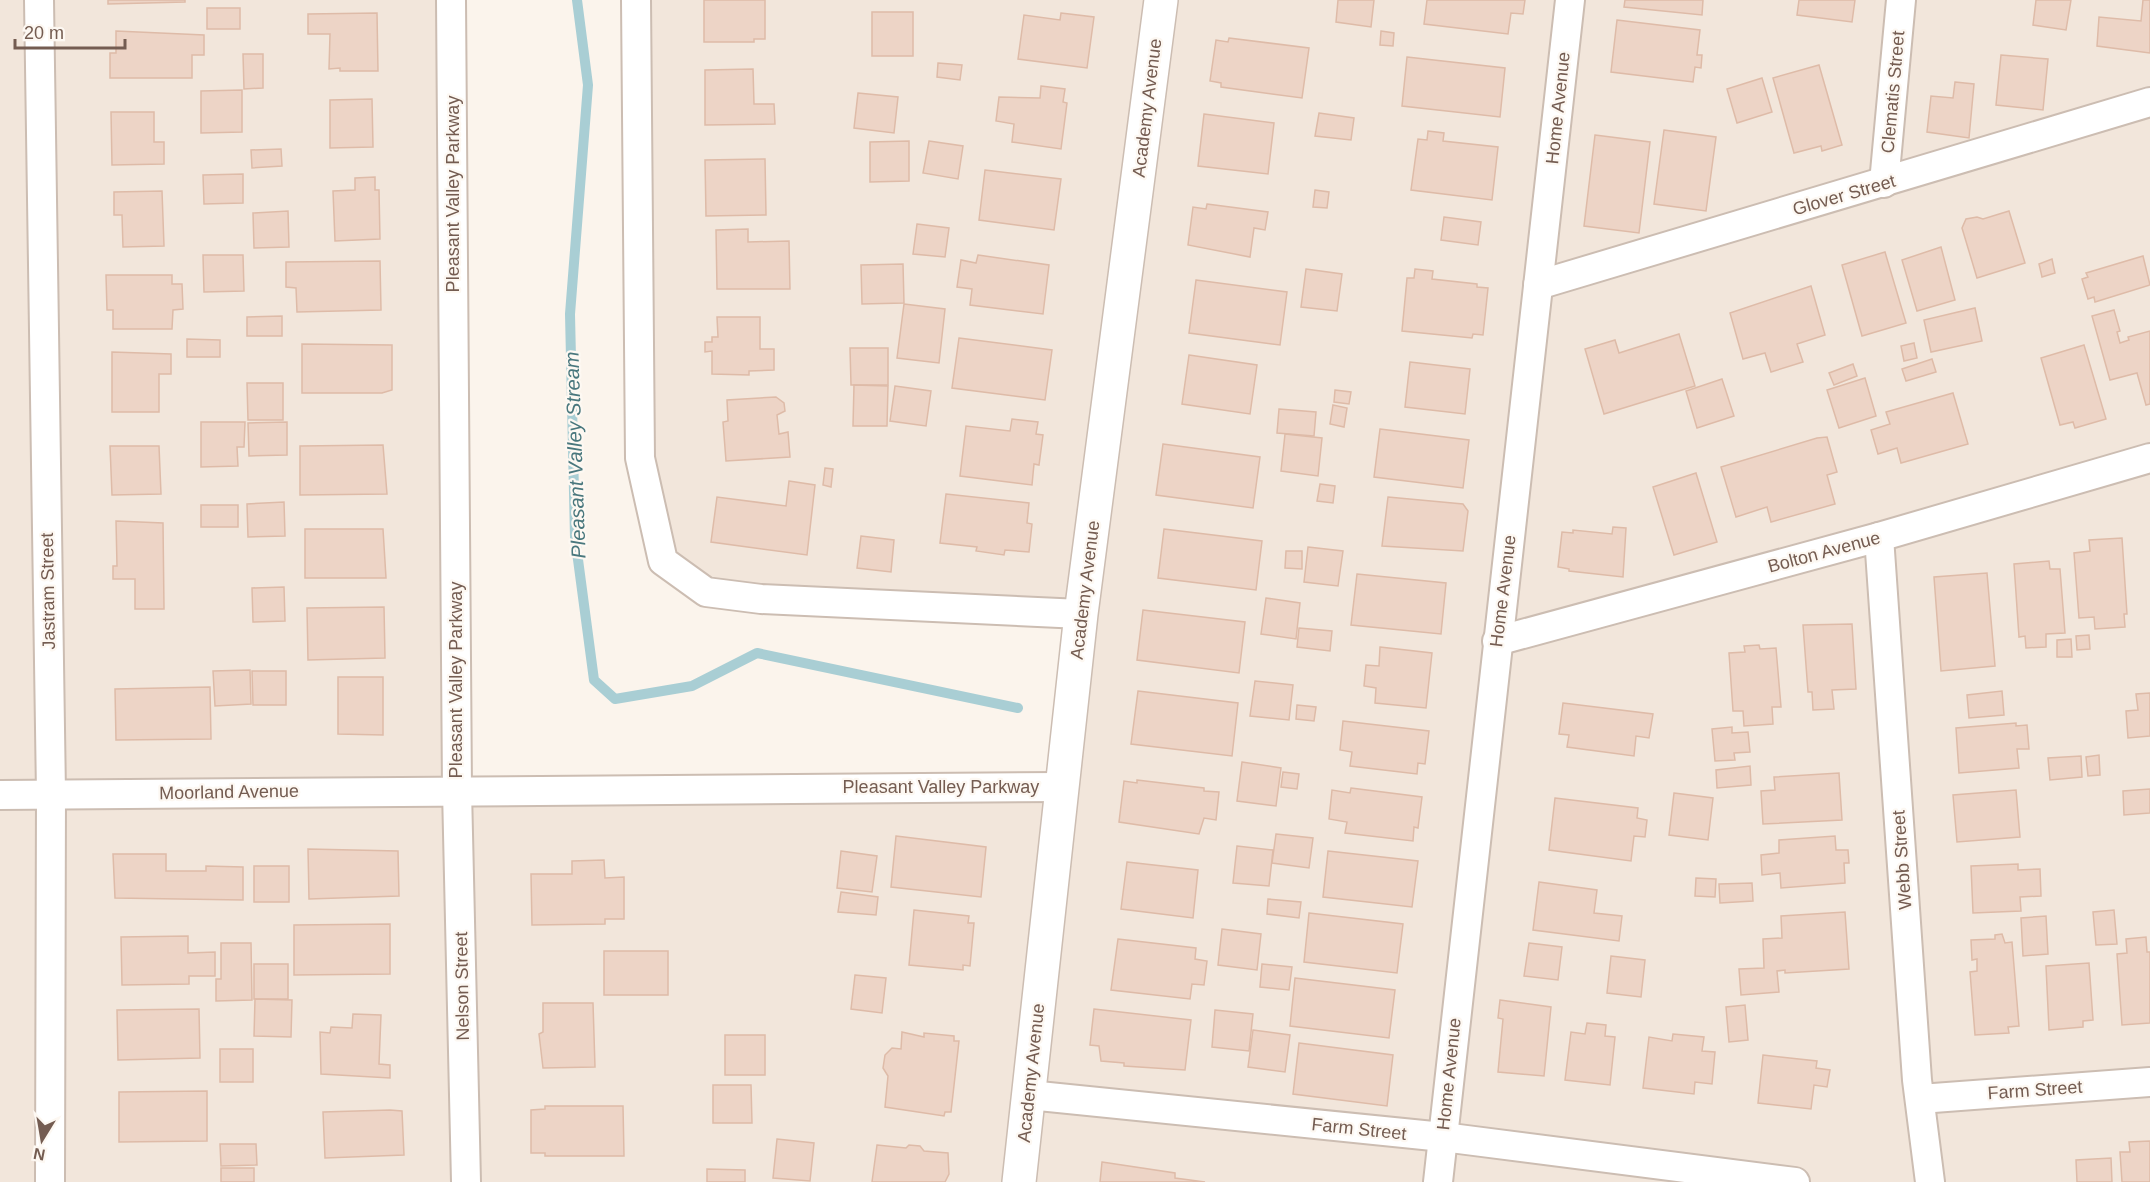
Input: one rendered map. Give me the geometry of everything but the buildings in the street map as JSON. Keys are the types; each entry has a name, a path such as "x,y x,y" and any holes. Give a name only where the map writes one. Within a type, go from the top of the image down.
{"street":[{"name":"Jastram Street","path":"39,0 51,794 50,1182"},
{"name":"Pleasant Valley Parkway","path":"451,0 457,790 1063,787"},
{"path":"636,0 640,458 663,561 706,592 761,599 1081,614"},
{"name":"Academy Avenue","path":"1019,1182 1081,614 1161,0"},
{"name":"Home Avenue","path":"1438,1182 1570,0"},
{"name":"Clematis Street","path":"1884,183 1901,0"},
{"name":"Glover Street","path":"1538,285 2150,102"},
{"name":"Bolton Avenue","path":"1497,641 1879,537 2150,458"},
{"name":"Webb Street","path":"1879,537 1920,1099 1930,1182"},
{"name":"Moorland Avenue","path":"0,795 457,790"},
{"name":"Nelson Street","path":"457,790 466,1182"},
{"name":"Farm Street","path":"1920,1099 2150,1082"},
{"name":"Farm Street","path":"1029,1095 1443,1137 1795,1182"}],"shaded area":[{"path":"0,0 453,0 470,780 1044,784 1064,752 1067,626 702,592 660,564 638,460 631,0 2150,0 2150,1182 0,1182"}],"waterway":[{"name":"Pleasant Valley Stream","path":"577,0 588,85 570,314 575,537 594,680 615,699 692,686 757,653 1018,708"}]}
